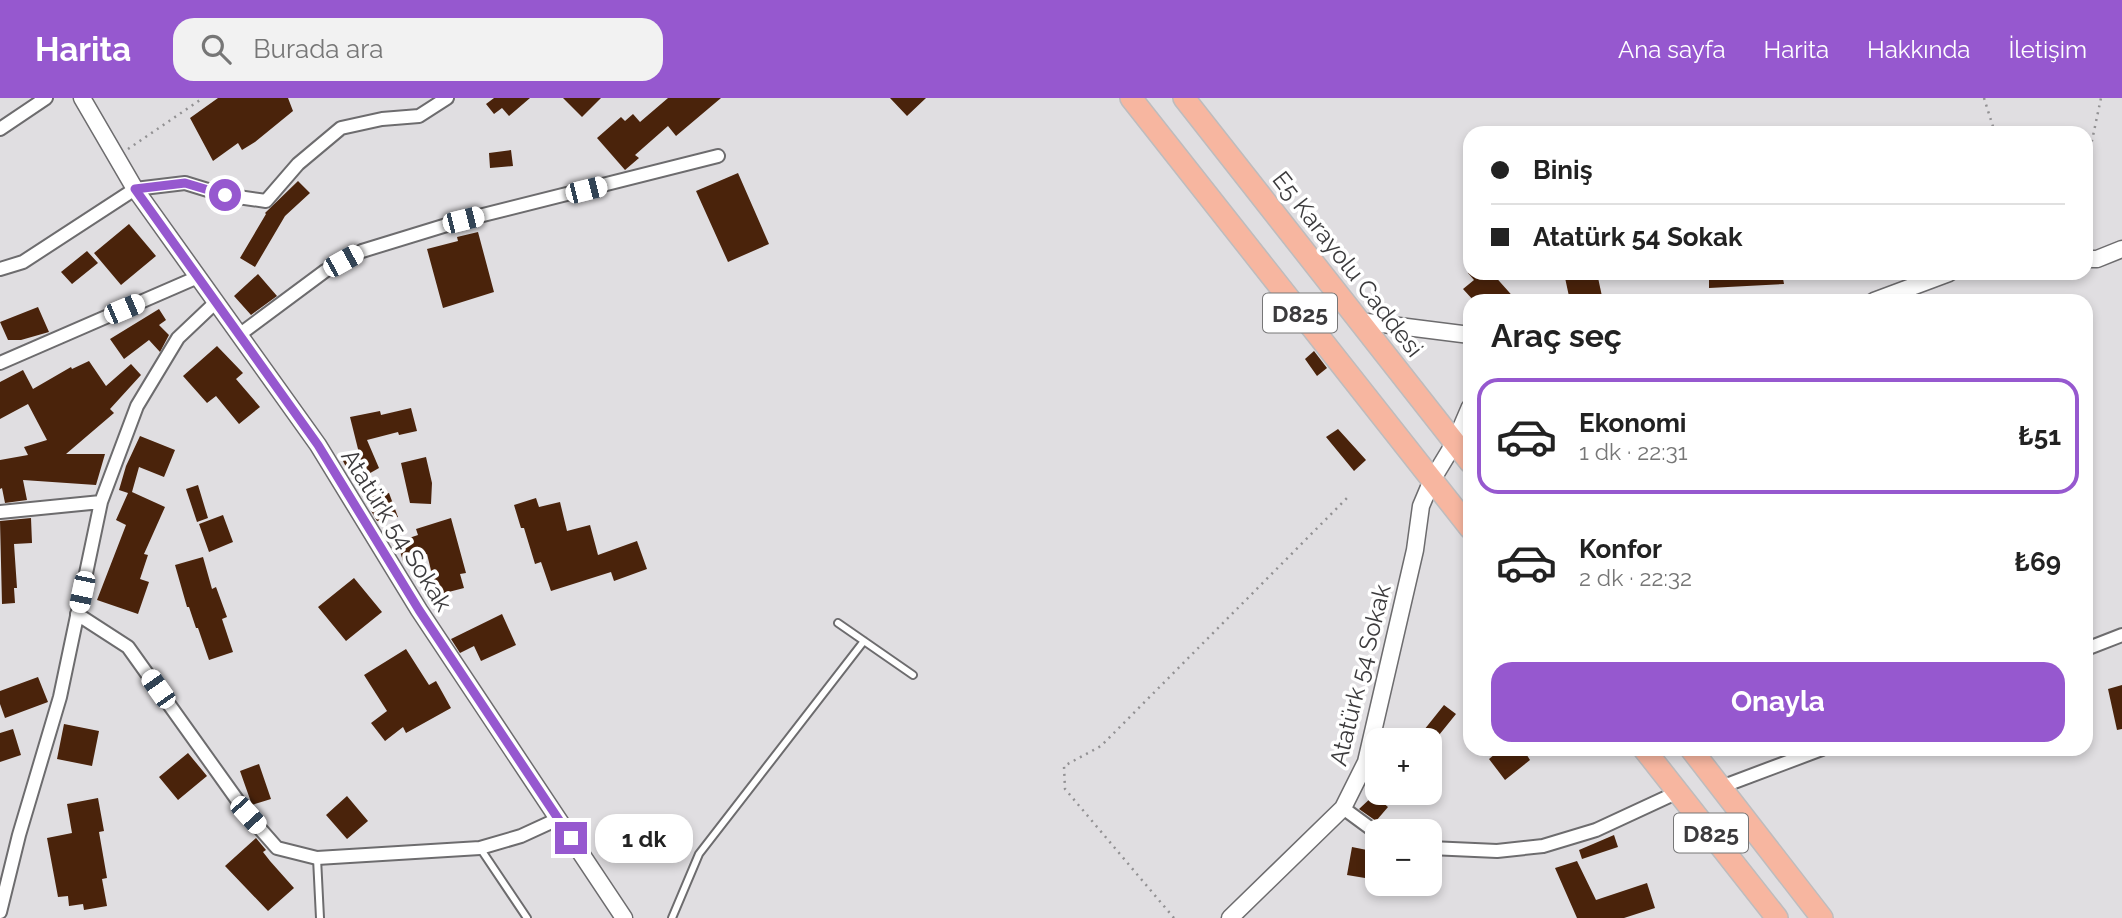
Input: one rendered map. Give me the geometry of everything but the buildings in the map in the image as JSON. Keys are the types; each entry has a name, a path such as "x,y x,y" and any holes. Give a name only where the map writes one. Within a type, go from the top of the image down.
{"highway":[{"name":"D825","path":"1131,98 1463,519"},
{"name":"E5 Karayolu Caddesi","path":"1184,98 1463,453"},
{"name":"D825","path":"1650,756 1777,918"},
{"name":"D825","path":"1697,756 1822,918"}],"street":[{"path":"0,129 46,98"},
{"name":"Atatürk 54 Sokak","path":"82,98 135,189 318,445 419,610 624,918"},
{"path":"0,269 23,262 135,189 185,183 225,195 267,201 298,164 341,128 382,118 419,116 447,98"},
{"path":"239,335 325,271 362,251 463,220 718,156"},
{"path":"2093,259 2122,248"},
{"path":"0,363 198,277"},
{"path":"1893,294 1931,280"},
{"path":"0,912 19,835 60,697 101,502 137,406 178,338 216,302"},
{"path":"1359,321 1463,334"},
{"name":"Atatürk 54 Sokak","path":"1230,918 1343,808 1366,762 1415,551 1421,506 1463,423"},
{"path":"0,512 101,502"},
{"path":"77,614 128,647 248,815 277,848 317,858 480,848 521,836 558,819"},
{"path":"2093,646 2122,635"},
{"path":"1721,787 1803,756"},
{"path":"1442,849 1497,851 1543,846 1595,830 1678,792"},
{"path":"1343,808 1365,825"}],"lane":[{"path":"838,623 913,676"},
{"path":"671,918 699,854 864,641"},
{"path":"480,848 527,918"},
{"path":"317,858 320,918"}],"path":[{"path":"117,156 203,98"},
{"path":"1984,98 1993,126"},
{"path":"2093,136 2101,98"},
{"path":"1174,918 1065,789 1063,766 1101,746 1348,498"}],"route":[{"path":"225,195 185,183 135,189 318,445 419,610 571,838"}]}
